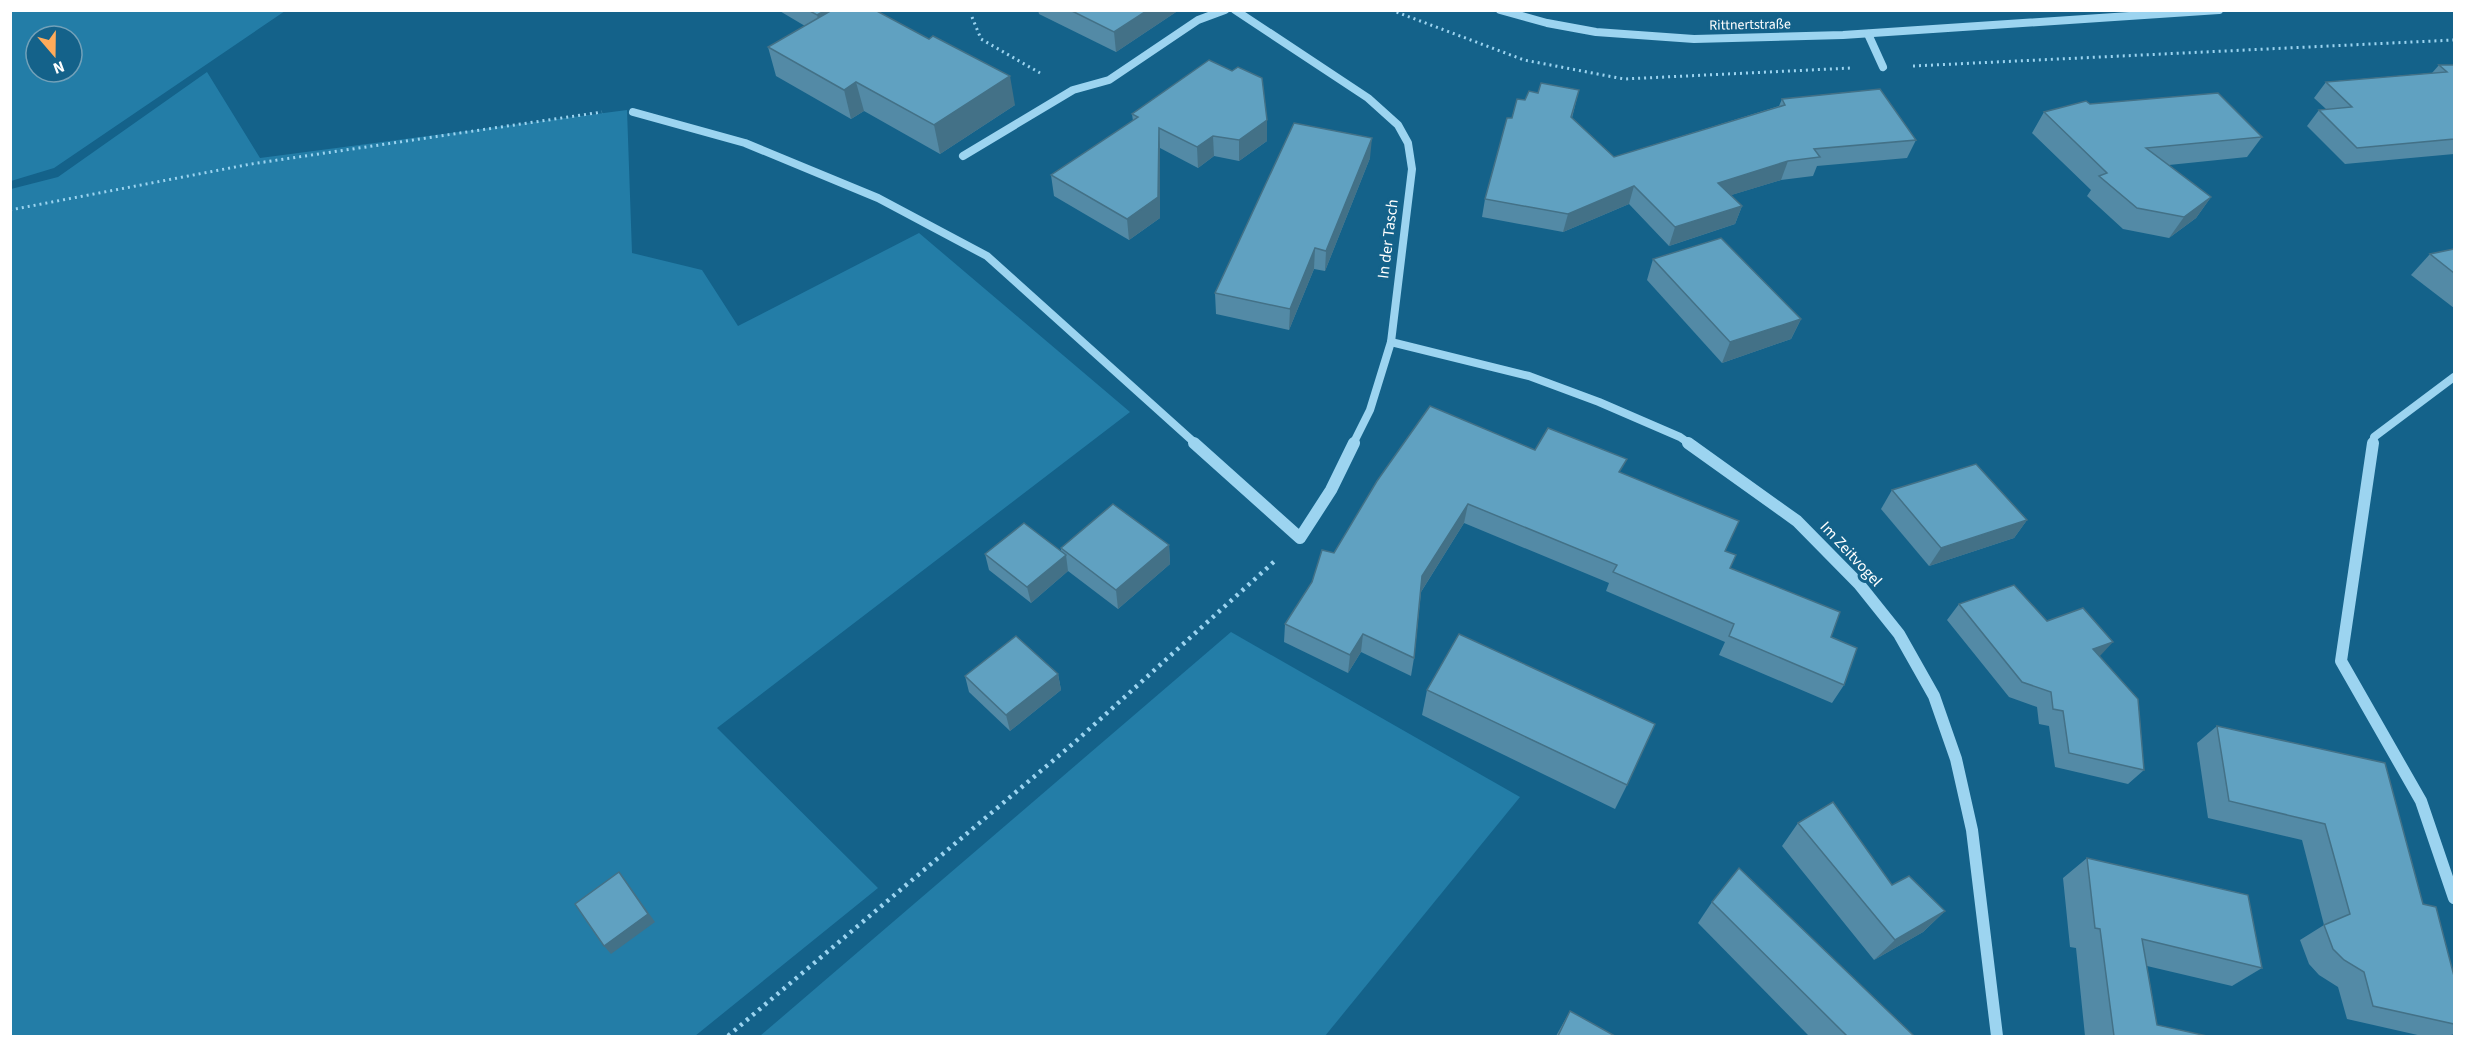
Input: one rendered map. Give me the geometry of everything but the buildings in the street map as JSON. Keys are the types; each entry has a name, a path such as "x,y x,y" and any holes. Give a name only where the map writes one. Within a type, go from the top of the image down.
{"street":[{"path":"963,156 1072,90 1109,80 1198,20 1224,10"},
{"name":"In der Tasch","path":"1235,10 1368,98 1398,125 1408,142 1412,169 1391,342 1370,410 1331,490 1300,538"},
{"name":"Rittnertstraße","path":"1500,10 1528,19 1645,37 1780,39 2219,10"},
{"path":"1868,34 1883,67"},
{"path":"633,112 745,143 878,198 987,256 1300,538"},
{"name":"Im Zeitvogel","path":"1391,342 1529,376 1599,402 1680,437 1797,521 1858,584 1899,634 1934,696 1956,759 1972,830 1997,1036"},
{"path":"2454,376 2374,437 2342,661 2421,801 2454,898"}],"path":[{"path":"972,18 981,39 986,43 1072,90"},
{"path":"10,210 251,164 594,112 633,112"},
{"path":"728,1036 1059,756 1202,630 1300,538"}],"shaded area":[{"path":"11,10 285,10 285,11 54,168 11,181"},
{"path":"207,72 260,158 627,110 632,253 702,270 738,326 919,233 1130,412 717,728 878,888 695,1036 11,1036 11,189 58,177"},
{"path":"1231,632 1520,797 1325,1036 760,1036"}]}
